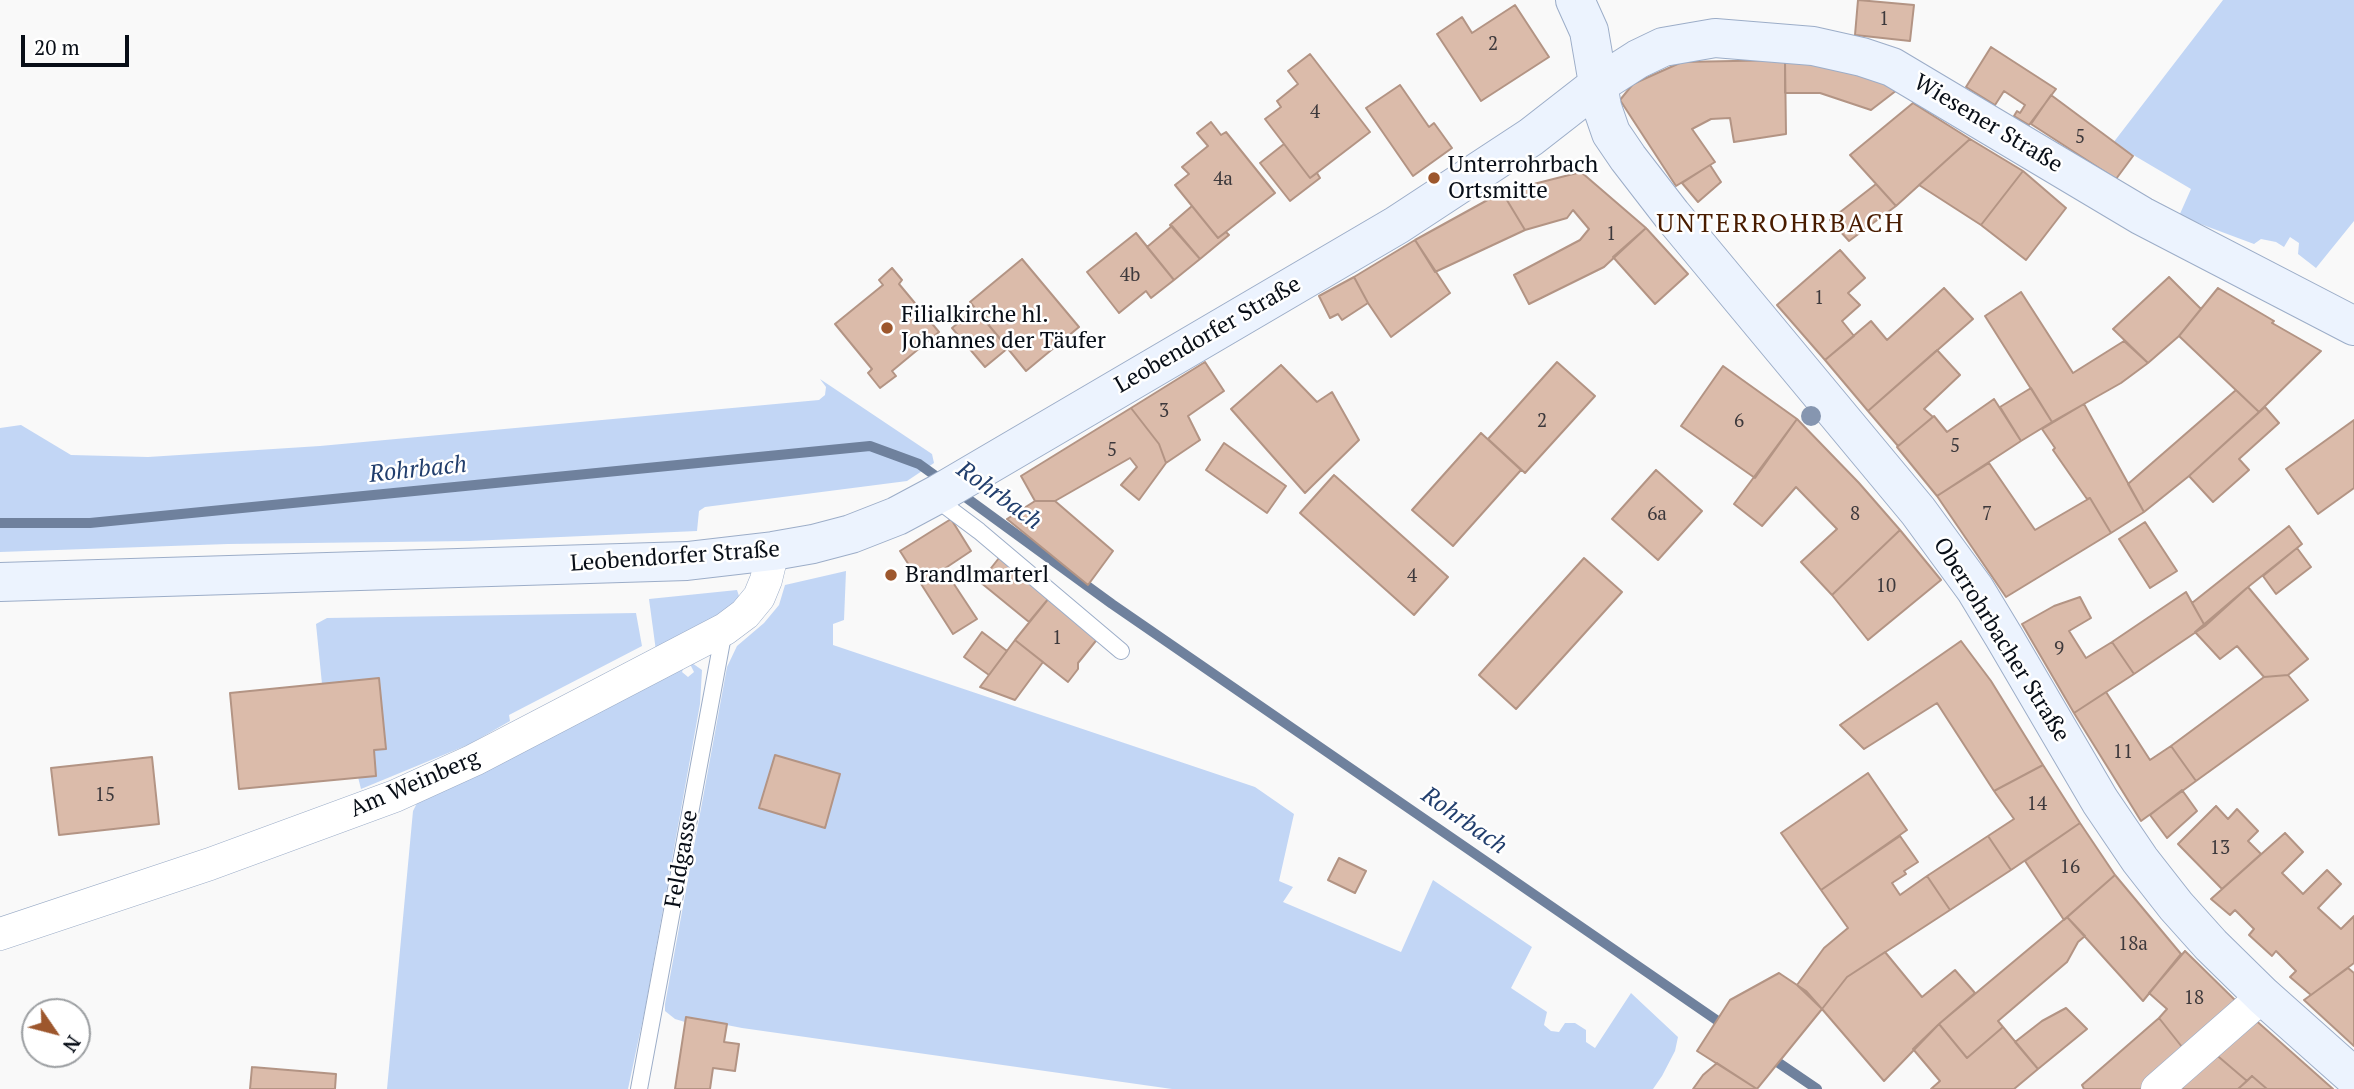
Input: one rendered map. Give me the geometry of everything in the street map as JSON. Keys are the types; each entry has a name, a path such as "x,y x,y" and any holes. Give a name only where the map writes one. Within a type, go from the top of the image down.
{"main road":[{"name":"Oberrohrbacher Straße","path":"1575,0 1590,31 1602,107 1611,133 1628,158 1672,215 1918,511 1975,589 2100,801 2140,860 2176,906 2211,946 2263,996 2354,1077"},
{"name":"Wiesener Straße","path":"1600,84 1638,59 1663,47 1715,38 1813,46 1862,57 1892,67 2141,216 2354,326"},
{"name":"Leobendorfer Straße","path":"0,582 687,561 773,551 850,534 897,516 948,488 1397,225 1531,137 1600,84"}],"street":[{"name":"Am Weinberg","path":"0,934 210,864 395,796 474,760 724,629 745,614 759,597 773,551"},
{"path":"2157,1089 2263,996"}],"lane":[{"path":"948,488 979,531 1121,651"},
{"name":"Feldgasse","path":"639,1089 724,629"}],"shaded area":[{"path":"2223,0 2354,0 2354,221 2316,268 2298,254 2299,243 2290,237 2284,247 2261,239 2254,244 2179,216 2191,189 2113,143"},
{"path":"820,379 932,454 934,463 907,481 705,507 699,511 697,531 470,541 228,544 0,552 0,428 21,425 71,455 148,457 320,446 819,400 825,395 826,387"},
{"path":"846,571 844,620 833,624 833,645 1255,787 1294,814 1279,881 1293,887 1283,902 1401,952 1433,880 1532,947 1511,988 1547,1012 1544,1025 1551,1031 1559,1032 1565,1023 1575,1023 1586,1030 1586,1042 1595,1048 1631,993 1678,1037 1675,1051 1662,1076 1653,1089 1172,1089 742,1028 686,1017 685,1022 675,1019 665,1011 665,1004 727,667 737,646 764,623 779,605 785,585"},
{"path":"737,590 740,599 735,609 656,651 649,599"},
{"path":"636,613 642,646 509,715 510,721 470,744 361,789 358,777 376,775 374,750 386,749 379,679 322,684 316,624 327,618"},
{"path":"690,664 702,670 700,704 628,1089 387,1089 413,811 418,801 684,667 682,672 688,677 694,672"}],"building":[{"path":"1858,0 1914,5 1910,41 1855,35"},
{"path":"1515,5 1549,57 1481,101 1437,34 1462,17 1472,33"},
{"path":"1991,47 2056,89 2029,125 2014,116 2017,111 2020,113 2025,105 2004,91 1995,105 1966,87"},
{"path":"1310,54 1370,132 1310,178 1265,119 1281,107 1277,101 1298,84 1288,71"},
{"path":"1785,60 1786,134 1734,142 1730,118 1711,119 1692,129 1715,162 1676,186 1620,100 1633,84 1682,62"},
{"path":"1785,60 1885,77 1897,90 1871,110 1820,93 1785,93"},
{"path":"1400,85 1429,127 1434,123 1452,148 1413,176 1366,108"},
{"path":"2051,95 2133,156 2116,179 2031,124"},
{"path":"1913,103 1970,139 1896,206 1850,155"},
{"path":"1211,122 1221,135 1226,132 1275,193 1218,238 1175,185 1189,174 1182,167 1208,146 1197,133"},
{"path":"1970,139 2023,171 1981,225 1919,185"},
{"path":"1284,144 1310,178 1317,173 1320,178 1290,201 1260,163"},
{"path":"1710,165 1721,182 1698,202 1682,183"},
{"path":"2023,171 2066,208 2026,260 1981,225"},
{"path":"1581,172 1646,228 1604,267 1529,304 1514,275 1580,240 1589,229 1573,210 1567,218 1525,230 1502,192"},
{"path":"1876,184 1896,206 1849,241 1830,220"},
{"path":"1502,192 1525,230 1435,272 1415,240"},
{"path":"1192,206 1218,238 1226,232 1229,235 1200,259 1170,225"},
{"path":"1172,226 1200,259 1174,280 1147,247"},
{"path":"1646,228 1688,274 1655,304 1613,257"},
{"path":"1136,233 1174,280 1151,298 1146,291 1119,313 1087,272"},
{"path":"1415,240 1450,293 1391,337 1354,277"},
{"path":"1840,250 1865,278 1848,293 1860,305 1842,321 1854,336 1825,360 1777,305"},
{"path":"1022,259 1079,327 1026,371 970,302"},
{"name":"Filialkirche hl. Johannes der Täufer","path":"892,268 902,280 899,284 939,332 892,371 896,376 880,388 868,373 872,369 835,324 883,285 879,280"},
{"path":"1354,277 1368,303 1342,320 1338,314 1330,318 1319,296"},
{"path":"2169,277 2201,309 2179,336 2148,363 2113,329"},
{"path":"1944,288 1973,319 1868,411 1825,360 1871,321 1887,340"},
{"path":"2218,288 2321,351 2259,412 2179,336"},
{"path":"2021,292 2073,373 2124,341 2148,363 2121,383 2052,422 1985,316"},
{"path":"975,309 1008,348 985,367 952,328"},
{"path":"1937,350 1960,375 1924,409 1933,417 1898,446 1868,411"},
{"path":"1205,362 1224,391 1188,416 1200,440 1166,463 1159,444 1131,408"},
{"path":"1557,362 1595,396 1525,473 1488,439"},
{"path":"1281,365 1317,402 1332,392 1359,440 1305,493 1231,409"},
{"path":"1723,366 1797,419 1755,478 1681,426"},
{"path":"2031,388 2052,422 2021,441 2000,407"},
{"path":"2236,390 2259,412 2189,476 2144,512 2128,484"},
{"path":"1994,399 2021,441 1937,496 1897,447 1934,416 1947,432"},
{"path":"2084,404 2144,512 2111,533 2090,498 2087,499 2053,450 2055,448 2042,429"},
{"path":"2265,407 2279,423 2239,459 2249,470 2213,502 2189,476"},
{"path":"1131,408 1159,444 1166,463 1139,500 1121,485 1137,467 1130,458 1055,501 1035,501 1021,476"},
{"path":"1797,419 1900,530 1832,595 1801,562 1837,529 1796,487 1762,526 1734,504"},
{"path":"2354,420 2354,488 2318,514 2286,469"},
{"path":"1481,433 1521,470 1453,546 1412,510"},
{"path":"1224,443 1286,486 1267,513 1206,470"},
{"path":"1989,463 2035,530 2090,498 2111,533 2006,597 1937,496"},
{"path":"1656,470 1702,511 1658,560 1612,519"},
{"path":"1334,475 1448,577 1414,615 1300,513"},
{"path":"1035,501 1055,501 1113,551 1088,585 1007,519"},
{"path":"951,519 971,551 944,569 977,619 953,634 900,551"},
{"path":"2145,522 2177,571 2150,588 2119,539"},
{"path":"2289,526 2302,544 2205,626 2192,603"},
{"path":"1900,530 1941,580 1868,640 1832,595"},
{"path":"2297,548 2311,567 2276,594 2263,576"},
{"path":"999,558 1049,598 1029,622 980,582"},
{"path":"1584,558 1622,592 1516,709 1479,675"},
{"path":"2248,587 2308,659 2288,675 2264,677 2237,646 2220,659 2195,632"},
{"path":"2186,592 2205,626 2134,674 2112,642"},
{"path":"2080,597 2091,618 2069,631 2086,658 2112,642 2134,674 2074,713 2022,624 2054,606"},
{"path":"1049,598 1099,637 1078,663 1078,669 1068,682 1015,640"},
{"path":"982,632 1007,651 989,675 964,657"},
{"path":"1015,640 1043,662 1015,700 980,687"},
{"path":"1961,641 1991,681 2043,765 1994,791 1937,703 1864,749 1840,725"},
{"path":"2288,675 2308,700 2196,781 2171,746 2264,677"},
{"path":"379,678 386,749 374,750 376,776 239,789 230,693"},
{"path":"2106,692 2150,760 2171,746 2196,781 2141,821 2074,713"},
{"path":"775,755 840,774 825,828 759,808"},
{"path":"152,757 159,824 59,835 51,768"},
{"path":"2043,765 2080,823 2011,870 1988,836 2014,819 1994,791"},
{"path":"1868,773 1907,830 1821,890 1781,833"},
{"path":"2182,790 2197,811 2167,838 2150,815"},
{"path":"2216,806 2228,819 2237,809 2258,831 2248,841 2261,854 2222,889 2178,844"},
{"path":"2080,823 2115,875 2064,920 2025,861"},
{"path":"2285,833 2303,852 2282,873 2303,894 2327,870 2341,884 2318,908 2341,929 2354,916 2354,963 2311,995 2290,977 2296,971 2276,951 2272,956 2249,935 2254,929 2235,910 2230,915 2211,899"},
{"path":"1900,836 1918,862 1892,883 1900,895 1927,876 1950,910 1847,977 1822,1009 1797,985 1824,948 1848,928 1821,890"},
{"path":"1988,836 2011,870 1950,910 1927,876"},
{"path":"1339,858 1366,871 1355,893 1328,880"},
{"path":"2115,875 2181,954 2143,1001 2067,917"},
{"path":"2067,917 2085,936 2078,942 2067,962 1998,1021 2003,1027 1967,1058 1939,1024"},
{"path":"2185,951 2239,1004 2186,1052 2159,1018 2167,1009 2149,993"},
{"path":"1885,952 1922,997 1955,970 1975,993 1939,1024 1884,1081 1822,1009 1847,977"},
{"path":"2348,968 2354,973 2354,1046 2304,1000"},
{"path":"1779,973 1806,991 1822,1009 1757,1089 1697,1051 1730,1000"},
{"path":"2066,1008 2087,1029 2038,1069 2015,1042 2042,1021"},
{"path":"686,1017 727,1024 724,1042 739,1044 735,1071 713,1068 710,1089 675,1089"},
{"path":"2252,1017 2333,1089 2267,1089 2252,1076 2247,1081 2213,1052"},
{"path":"2159,1018 2186,1052 2144,1089 2084,1089 2082,1085"},
{"path":"1939,1024 1967,1058 2003,1027 2038,1069 2014,1089 1931,1089 1940,1081 1913,1049"},
{"path":"2213,1052 2247,1081 2238,1089 2173,1089"},
{"path":"1717,1063 1757,1089 1693,1089 1703,1075"},
{"path":"252,1067 336,1074 335,1089 250,1089"},
{"path":"2252,1076 2267,1089 2238,1089"}],"waterway":[{"name":"Rohrbach","path":"0,523 90,523 870,446 919,464 944,482"},
{"name":"Rohrbach","path":"957,491 1112,604 1728,1028"},
{"name":"Rohrbach","path":"1767,1055 1817,1089"}],"place":[{"name":"Unterrohrbach Ortsmitte","path":"1434,178"},
{"name":"Filialkirche hl. Johannes der Täufer","path":"887,328"},
{"name":"Brandlmarterl","path":"891,575"}],"district":[{"name":"UNTERROHRBACH","path":"1781,225"}]}
